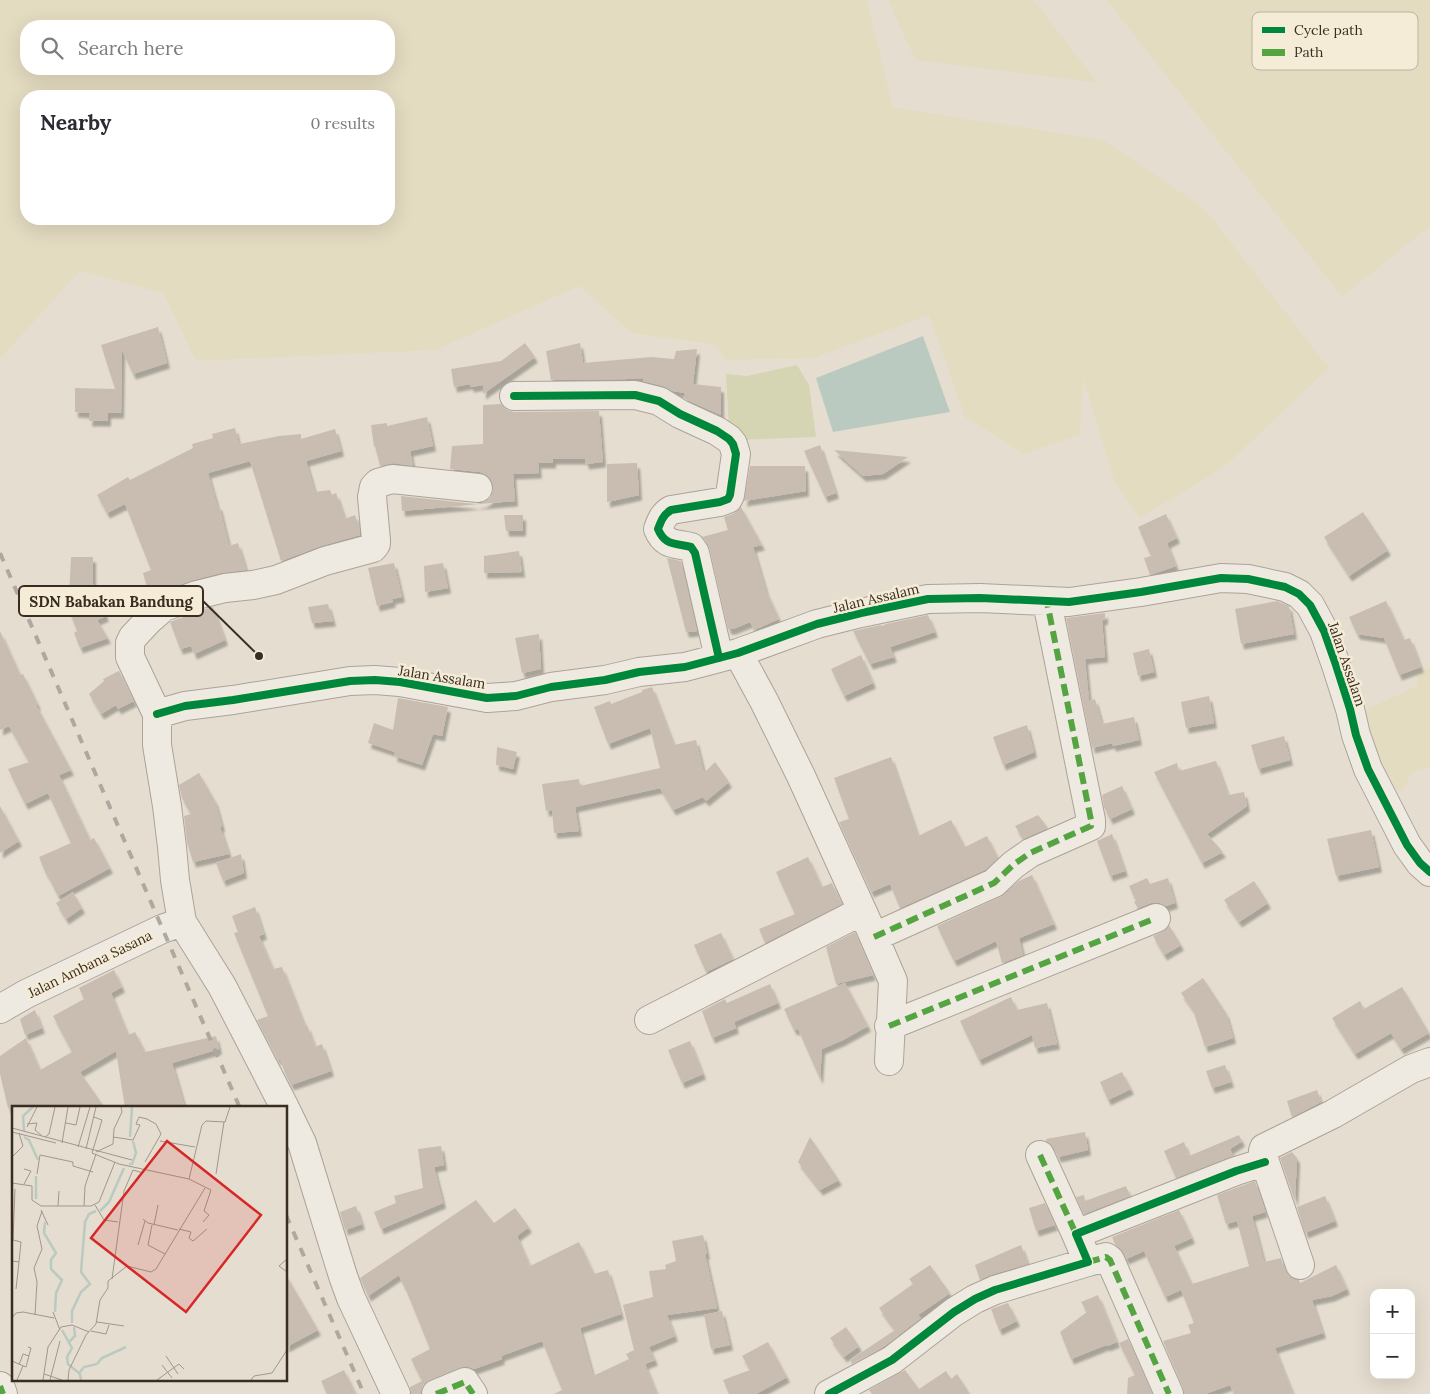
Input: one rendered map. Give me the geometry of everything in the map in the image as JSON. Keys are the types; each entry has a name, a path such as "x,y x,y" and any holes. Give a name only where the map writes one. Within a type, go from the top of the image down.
{"street":[{"path":"514,396 624,394 643,396 659,401 680,414 717,431 733,444 736,454 728,499 671,510 661,520 658,529 661,536 667,542 691,547 695,553 728,655 764,701 801,776 874,937 892,982 888,1061"},
{"path":"284,1106 222,986 182,922 157,745 157,714 130,658 130,643 148,620 164,607 197,595 225,588 276,580 325,561 373,548 376,540 372,497 374,486 382,481 392,479 478,488"},
{"name":"Jalan Assalam","path":"157,714 185,706 350,681 400,682 487,698 516,696 551,687 605,680 638,672 685,667 728,655 817,624 928,599 980,598 1069,602 1221,578 1248,579 1285,587 1299,594 1310,605 1324,631 1368,769 1407,845 1420,863 1430,872"},
{"path":"874,937 994,884 1013,865 1030,853 1091,826 1047,602"},
{"path":"649,1020 862,911"},
{"path":"889,1026 1156,918"},
{"name":"Jalan Ambana Sasana","path":"0,1009 34,990 162,929 182,922"},
{"path":"1300,1265 1262,1151 1267,1146 1333,1114 1411,1069 1430,1062"},
{"path":"288,1113 302,1143 351,1298 396,1394"},
{"path":"1040,1155 1088,1262"},
{"path":"1076,1234 1236,1170 1265,1162"},
{"path":"830,1394 892,1360 954,1312 975,1299 995,1290 1106,1257 1110,1260 1169,1394"},
{"path":"436,1394 465,1382 473,1394"},
{"path":"0,1386 3,1394"}],"shaded area":[{"path":"0,0 867,0 893,107 1103,140 1204,208 1329,368 1224,467 1140,518 1114,481 1083,377 1080,435 1024,454 965,417 929,315 814,358 725,360 716,345 632,333 579,286 436,350 196,361 163,293 80,271 0,359"},
{"path":"888,0 1034,0 1098,83 915,60"},
{"path":"1106,0 1430,0 1430,226 1342,297"},
{"path":"923,336 950,412 833,432 816,378"},
{"path":"1430,667 1430,768 1413,771 1402,792 1379,779 1356,714 1417,686 1417,675"}],"green space":[{"path":"797,365 809,385 816,437 738,440 729,431 726,374 747,376"}],"building":[{"path":"158,327 167,363 133,374 122,350 121,413 108,413 108,421 89,421 90,413 75,412 75,388 115,389 101,345"},
{"path":"525,343 535,357 483,394 483,385 471,387 470,384 454,387 451,369 501,361"},
{"path":"580,343 583,363 651,357 674,359 676,351 697,349 693,384 721,387 721,415 687,400 684,398 685,393 643,381 644,378 551,380 546,351"},
{"path":"501,404 507,410 514,412 599,411 603,462 586,464 585,459 553,459 553,463 538,463 539,473 513,474 515,501 402,511 401,496 476,504 490,498 493,490 492,482 487,475 480,472 450,469 452,446 483,444 483,405"},
{"path":"427,417 433,446 410,451 413,466 393,463 380,466 374,447 371,425 387,423 387,426"},
{"path":"235,428 239,444 279,436 301,434 301,439 335,429 341,451 306,461 315,492 330,490 332,495 336,493 345,519 355,515 360,535 321,546 281,561 250,461 208,473 217,505 219,505 229,546 238,543 246,570 221,573 193,580 159,592 150,598 143,573 151,570 125,504 107,513 97,495 128,477 130,480 193,448 192,444 213,438 212,434"},
{"path":"820,445 836,493 825,497 804,451"},
{"path":"834,450 908,457 883,474 863,476"},
{"path":"637,463 639,495 607,502 607,464"},
{"path":"750,466 805,466 806,491 744,501"},
{"path":"741,507 762,545 753,547 766,591 779,619 754,630 750,622 733,629 728,629 710,550 702,537 728,530 724,517 733,514"},
{"path":"1363,512 1388,550 1349,576 1324,537"},
{"path":"1166,514 1177,538 1167,543 1176,566 1150,575 1144,558 1151,556 1138,527"},
{"path":"504,515 523,515 523,531 506,531"},
{"path":"519,551 522,572 484,573 484,556"},
{"path":"71,557 93,557 93,584 106,616 97,620 108,638 80,648 74,633 77,631 64,598 69,596"},
{"path":"667,558 681,561 697,631 686,632"},
{"path":"394,563 402,597 392,599 393,602 377,606 368,568"},
{"path":"443,563 448,588 425,592 424,566"},
{"path":"1277,601 1289,606 1294,634 1241,644 1235,609"},
{"path":"1386,601 1404,640 1410,638 1421,667 1399,675 1384,638 1357,634 1349,617"},
{"path":"328,604 333,621 312,623 308,607"},
{"path":"213,607 225,640 194,654 191,646 180,649 170,622"},
{"path":"1105,613 1105,619 1102,620 1105,657 1085,659 1089,701 1095,699 1102,724 1134,717 1139,740 1113,746 1112,743 1092,748 1066,618"},
{"path":"928,615 935,632 890,647 894,657 870,664 853,631 882,626"},
{"path":"0,631 20,675 23,674 38,705 36,705 71,770 59,775 90,840 94,838 110,868 58,896 39,857 71,843 48,793 25,804 8,769 29,762 9,726 0,730"},
{"path":"539,634 541,669 522,673 515,638"},
{"path":"1149,649 1154,672 1138,676 1133,653"},
{"path":"861,655 873,683 844,696 831,669"},
{"path":"119,671 134,701 118,709 116,705 101,714 89,694 104,681 103,679"},
{"path":"652,687 674,745 696,740 704,773 715,762 729,782 706,801 703,797 673,810 660,788 575,807 579,831 554,833 552,810 546,811 542,784 579,779 580,786 660,768 650,728 608,744 594,707 610,701 611,704"},
{"path":"1209,696 1214,723 1186,728 1181,702"},
{"path":"398,698 448,707 442,736 433,734 422,765 394,756 395,752 368,743 374,723 393,730"},
{"path":"1027,725 1034,752 1003,765 993,737"},
{"path":"1284,736 1290,760 1258,769 1251,745"},
{"path":"497,747 517,752 513,769 496,765"},
{"path":"891,757 918,836 951,820 965,847 987,836 998,858 985,870 900,908 890,884 871,892 839,822 849,819 834,778"},
{"path":"1216,761 1228,795 1244,792 1247,806 1207,834 1223,852 1202,863 1154,772 1177,763 1179,771"},
{"path":"199,773 215,801 222,826 220,827 229,854 193,862 187,842 184,816 191,814 182,798 179,785"},
{"path":"1122,786 1132,809 1110,819 1104,807 1102,795"},
{"path":"0,806 19,841 0,853"},
{"path":"1038,815 1048,828 1023,839 1015,826"},
{"path":"1371,830 1379,867 1336,876 1327,839"},
{"path":"1112,834 1125,871 1110,876 1097,841"},
{"path":"241,854 244,873 223,881 216,863"},
{"path":"808,857 822,887 832,883 842,904 765,943 759,929 795,914 776,872"},
{"path":"1032,875 1054,924 1019,938 1023,955 1002,963 996,941 954,961 937,926 1000,897 1019,881"},
{"path":"1147,878 1150,884 1168,878 1175,903 1166,906 1159,903 1151,903 1138,908 1129,886"},
{"path":"1254,881 1268,903 1239,922 1224,900"},
{"path":"73,892 82,908 66,919 56,903"},
{"path":"255,907 264,934 259,936 273,969 282,967 305,1026 307,1025 315,1047 322,1044 331,1071 291,1085 280,1059 278,1060 257,1020 268,1016 234,933 238,932 232,916"},
{"path":"1169,925 1181,945 1164,955 1153,936 1162,932"},
{"path":"855,932 873,975 836,984 826,947"},
{"path":"721,933 733,959 706,972 694,945"},
{"path":"114,970 122,987 111,993 128,1035 135,1032 145,1052 216,1036 219,1049 172,1063 184,1106 125,1106 116,1051 80,1072 104,1106 12,1106 12,1108 8,1108 0,1074 0,1056 26,1038 40,1070 72,1052 53,1016 84,999 79,988"},
{"path":"1203,978 1226,1013 1233,1038 1205,1047 1193,1010 1181,993"},
{"path":"845,983 868,1026 822,1049 820,1079 798,1029 794,1030 784,1009"},
{"path":"770,984 778,1003 734,1022 736,1028 712,1038 702,1011 725,999 727,1003"},
{"path":"1402,987 1429,1033 1401,1049 1391,1033 1355,1054 1332,1018 1360,1001 1364,1009"},
{"path":"1011,997 1017,1010 1047,1003 1057,1044 1035,1048 1032,1035 979,1060 960,1021"},
{"path":"35,1010 42,1028 25,1035 20,1019"},
{"path":"690,1041 703,1074 682,1083 668,1050"},
{"path":"1225,1065 1231,1082 1212,1088 1206,1071"},
{"path":"1122,1072 1131,1089 1108,1100 1100,1082"},
{"path":"1317,1090 1321,1102 1292,1117 1287,1101"},
{"path":"1085,1132 1088,1150 1058,1157 1054,1148 1046,1141 1046,1139"},
{"path":"1239,1135 1242,1141 1230,1149 1233,1156 1176,1178 1164,1151 1184,1142 1189,1156"},
{"path":"810,1137 839,1180 820,1190 798,1162"},
{"path":"441,1146 444,1165 434,1167 443,1203 381,1229 374,1212 396,1203 394,1196 423,1188 418,1149"},
{"path":"1292,1152 1297,1158 1295,1201 1280,1158"},
{"path":"1255,1181 1265,1212 1252,1216 1264,1262 1281,1258 1289,1276 1299,1280 1300,1283 1336,1265 1347,1289 1332,1296 1312,1300 1323,1333 1275,1348 1293,1394 1234,1394 1230,1385 1205,1394 1184,1394 1163,1341 1191,1333 1188,1325 1194,1323 1181,1290 1165,1297 1144,1251 1126,1259 1112,1237 1179,1210 1192,1238 1174,1246 1192,1284 1249,1266 1237,1221 1226,1224 1217,1195"},
{"path":"1126,1186 1130,1196 1084,1214 1076,1197 1084,1195 1085,1201"},
{"path":"1325,1196 1335,1221 1305,1233 1297,1207"},
{"path":"476,1200 494,1223 515,1208 529,1227 517,1236 530,1266 579,1242 594,1274 608,1270 621,1314 580,1328 593,1376 629,1359 626,1354 634,1350 623,1305 653,1297 649,1271 666,1269 665,1265 676,1261 672,1241 703,1235 707,1254 705,1254 717,1308 667,1315 675,1336 649,1347 655,1360 645,1364 657,1394 554,1394 562,1390 542,1341 501,1356 502,1359 474,1369 466,1366 459,1368 430,1380 423,1385 421,1394 411,1394 410,1387 422,1381 411,1359 430,1349 404,1285 399,1275 368,1296 360,1278"},
{"path":"1045,1203 1055,1225 1036,1231 1029,1208"},
{"path":"356,1206 362,1224 345,1230 340,1212"},
{"path":"1021,1245 1028,1264 990,1275 980,1280 975,1265"},
{"path":"930,1265 950,1293 918,1315 921,1318 883,1347 852,1364 850,1360 895,1330 879,1308 913,1284 909,1279"},
{"path":"288,1278 318,1330 288,1346"},
{"path":"1098,1295 1117,1342 1071,1359 1060,1332 1087,1312 1081,1302"},
{"path":"1008,1303 1017,1321 999,1330 991,1309"},
{"path":"722,1311 730,1345 711,1349 704,1315"},
{"path":"846,1327 859,1346 844,1357 830,1338"},
{"path":"1128,1339 1152,1394 1127,1394 1128,1378 1135,1375 1119,1343"},
{"path":"768,1342 787,1377 756,1394 729,1394 723,1380 750,1370 742,1356"},
{"path":"344,1370 356,1394 327,1394 321,1381"},
{"path":"905,1370 919,1389 946,1371 951,1379 957,1374 970,1394 872,1394 869,1390"}],"railway":[{"path":"0,553 239,1106"},
{"path":"288,1220 364,1394"}],"marked path":[{"path":"874,937 994,883 1013,865 1030,853 1091,826 1047,602"},
{"path":"889,1026 1156,918"},
{"path":"1040,1155 1076,1234"},
{"path":"1088,1262 1106,1257 1110,1260 1169,1394"},
{"path":"436,1394 465,1382 473,1394"},
{"path":"0,1386 3,1394"}],"cycle path":[{"path":"514,396 635,395 659,401 680,414 717,431 733,444 736,454 728,499 671,510 664,516 658,529 667,541 691,547 695,553 719,658"},
{"path":"157,714 185,706 350,681 400,682 487,698 516,696 551,687 605,680 639,672 685,667 738,653 817,624 928,599 980,598 1069,602 1221,578 1248,579 1285,587 1299,594 1310,605 1324,631 1368,769 1407,845 1420,863 1430,872"},
{"path":"829,1394 892,1360 954,1312 975,1299 995,1290 1088,1262 1076,1234 1236,1171 1265,1162"}],"place":[{"name":"SDN Babakan Bandung","path":"259,656"}]}
